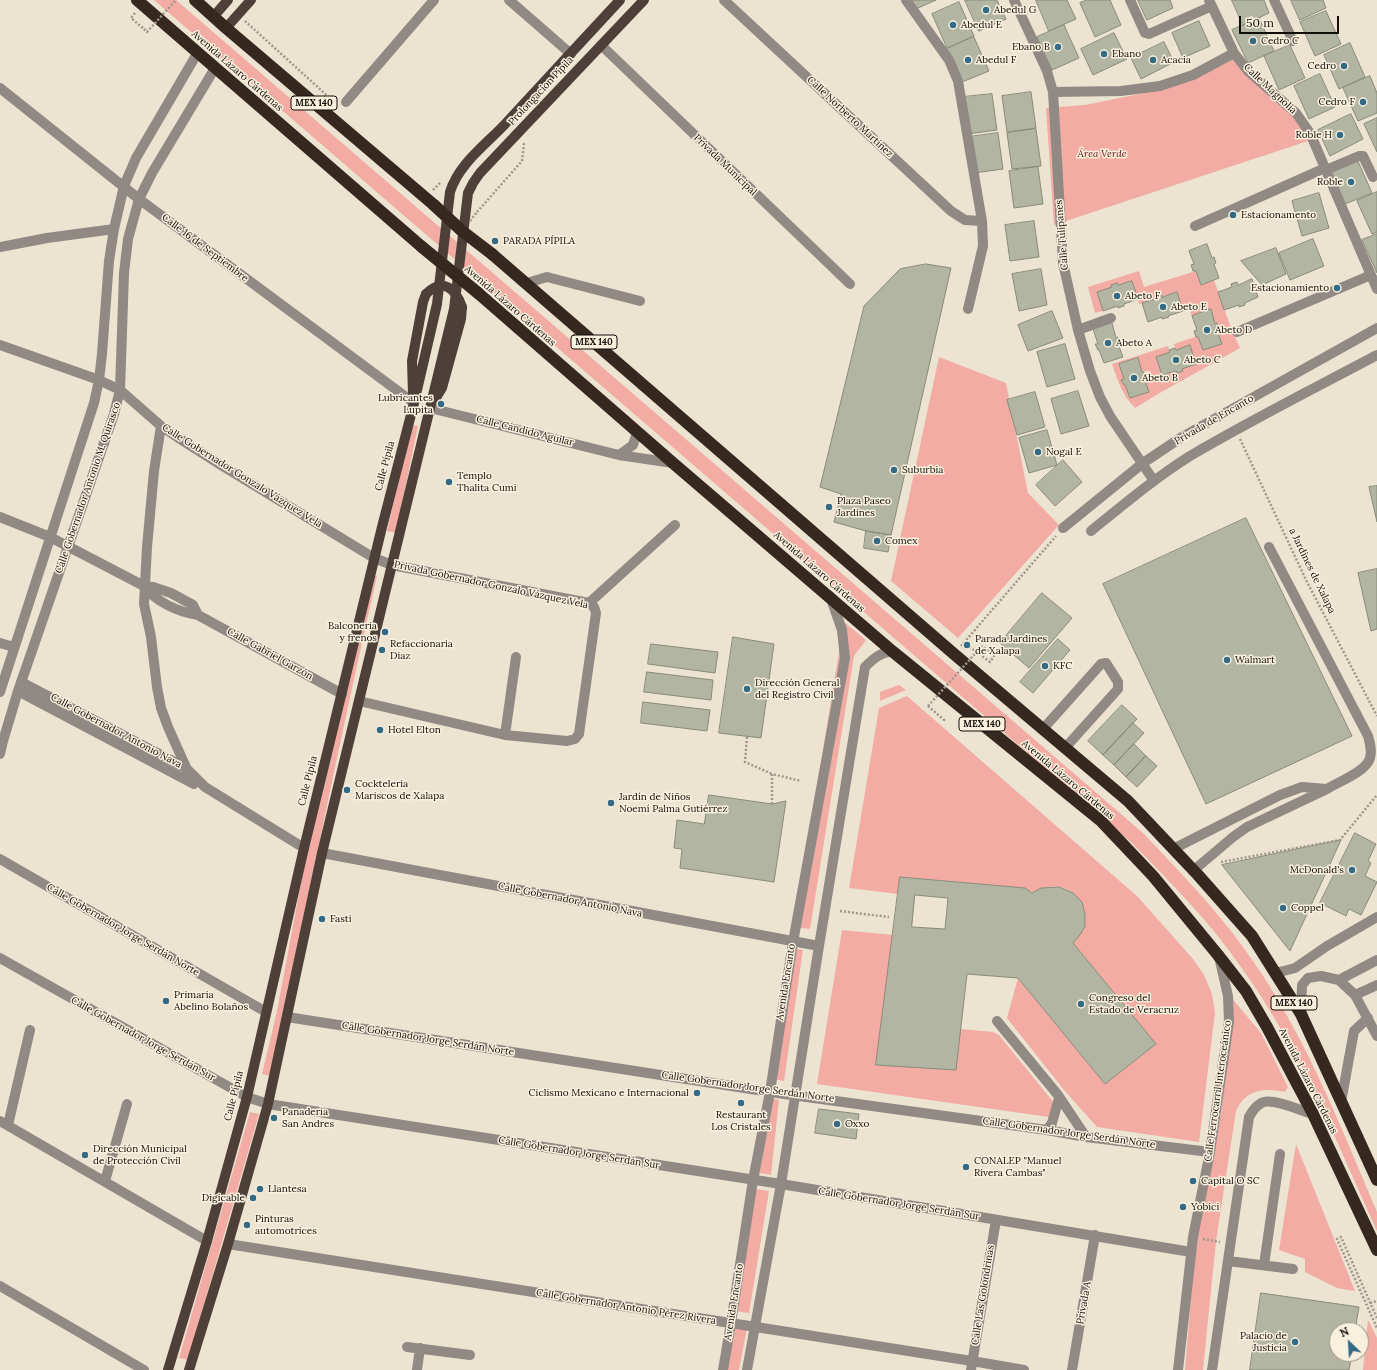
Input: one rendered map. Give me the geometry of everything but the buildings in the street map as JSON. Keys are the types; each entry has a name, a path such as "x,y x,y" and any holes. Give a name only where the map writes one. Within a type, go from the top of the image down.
{"highway":[{"name":"Avenida Lázaro Cárdenas","path":"137,0 892,651 1100,820 1154,876 1246,991 1267,1027 1313,1114 1376,1251"},
{"name":"Avenida Lázaro Cárdenas","path":"195,0 434,205 462,231 527,284 954,654 1128,801 1194,870 1252,936 1301,1014 1377,1180"}],"main road":[{"path":"214,16 228,0"},
{"path":"226,28 251,0"},
{"name":"Prolongacion Pípila","path":"450,192 457,175 463,167 571,54 620,0"},
{"name":"Prolongacion Pípila","path":"430,408 454,309 466,205 468,193 473,183 644,0"},
{"name":"Calle Pípila","path":"168,1370 207,1241 247,1097 304,848 374,558 414,403 437,304 450,192"},
{"path":"189,1370 228,1244 268,1104 322,853 430,408 442,388 461,319 462,307 459,298 453,291 443,286 437,286 431,289 426,294 423,302 412,361 414,403"}],"street":[{"path":"346,102 434,0"},
{"path":"509,0 571,54"},
{"name":"Calle Norberto Martínez","path":"724,0 951,211 966,220 982,221"},
{"path":"906,0 949,60 958,80 982,221 983,246 968,310"},
{"name":"Calle Tulipanes","path":"1014,0 1047,71 1053,92 1063,263 1078,330 1090,371 1100,397 1110,416 1154,481"},
{"path":"1130,0 1145,33 1149,34 1211,3"},
{"path":"1274,0 1294,41"},
{"name":"Calle Magnolia","path":"1211,3 1234,53 1248,71 1296,113 1310,133 1377,290"},
{"name":"Privada Municipal","path":"601,45 850,284"},
{"name":"Calle Gobernador Antonio M. Quirasco","path":"0,692 94,403 99,380 102,354 109,261 114,229 124,186 136,158 198,52"},
{"path":"1053,92 1121,91 1160,86 1193,75 1234,53"},
{"name":"Calle Gobernador Antonio M. Quirasco","path":"0,754 19,686 114,414 120,390 125,266 128,239 139,199 152,173 215,68"},
{"name":"Calle 16 de Septiembre","path":"0,88 139,199 414,403"},
{"path":"1195,226 1325,169 1359,156 1363,156 1373,178"},
{"path":"0,247 47,238 114,229"},
{"path":"1237,332 1371,275"},
{"path":"527,284 547,277 640,301"},
{"path":"1078,330 1112,318"},
{"name":"Privada de Encanto","path":"1063,528 1143,463 1182,437 1377,328"},
{"name":"Calle Gobernador Gonzalo Vázquez Vela","path":"1,347 99,380 120,390 161,426 221,465 374,558"},
{"name":"Privada de Encanto","path":"1091,530 1154,481 1190,457 1236,430 1377,355"},
{"name":"Calle Cándido Aguilar","path":"430,408 619,455 673,463"},
{"path":"161,426 154,471 144,586 144,604 161,708 193,783"},
{"path":"619,455 633,445 637,432"},
{"name":"Calle Gabriel Garzón","path":"0,517 69,546 144,586 151,595 166,605 188,614 198,615 342,694"},
{"path":"589,603 675,525"},
{"path":"1194,870 1246,827 1327,789 1359,771 1367,765 1370,759 1371,749 1368,736 1269,547"},
{"name":"Privada Gobernador Gonzalo Vázquez Vela","path":"374,558 392,565 589,603 594,607 596,613 579,734 575,739 567,741 505,735"},
{"name":"Avenida Encanto","path":"723,1370 753,1180 770,1092 793,942 845,658 842,630 830,596"},
{"path":"0,643 14,647"},
{"path":"747,1370 781,1184 818,946 865,667 874,658 883,653 892,651"},
{"path":"359,701 505,735 516,657"},
{"path":"1043,730 1101,664 1106,663 1118,682 1118,689 1065,748"},
{"name":"Calle Gobernador Antonio Nava","path":"19,686 186,768 205,787"},
{"name":"Calle Gobernador Antonio Nava","path":"19,686 193,783 205,787 304,848"},
{"path":"1174,849 1280,795 1302,787 1327,789"},
{"name":"Calle Gobernador Antonio Nava","path":"322,853 818,946"},
{"name":"Calle Gobernador Jorge Serdán Norte","path":"0,859 266,1012"},
{"path":"1276,973 1295,968 1327,946 1377,917"},
{"name":"Calle Ferrocarril Interoceánico","path":"1178,1370 1193,1237 1210,1152 1229,1022 1228,996 1218,955"},
{"name":"Calle Gobernador Jorge Serdán Sur","path":"0,958 247,1097 268,1104 781,1184 1192,1252"},
{"path":"1339,980 1377,960"},
{"path":"1301,1014 1302,985 1308,978 1321,976 1339,980 1355,995 1377,1036"},
{"path":"1355,995 1377,985"},
{"name":"Calle Gobernador Jorge Serdán Norte","path":"287,1017 770,1092 796,1094 1047,1130 1086,1137 1210,1152"},
{"path":"1342,1102 1354,1031 1368,1018"},
{"path":"998,1021 1059,1098 1086,1137"},
{"path":"30,1030 4,1123 207,1241"},
{"path":"1047,1130 1052,1123 1059,1098"},
{"path":"1212,1370 1249,1117 1255,1107 1265,1101 1276,1102 1313,1114"},
{"path":"104,1181 127,1104"},
{"path":"1264,1265 1280,1154"},
{"name":"Calle Las Golondrinas","path":"972,1365 996,1220"},
{"name":"Privada A","path":"1072,1370 1095,1235"},
{"name":"Calle Gobernador Antonio Pérez Rivera","path":"228,1244 731,1323 972,1365 1024,1370"},
{"path":"1228,1261 1293,1269"},
{"path":"0,1286 144,1370"},
{"path":"407,1347 470,1355"},
{"path":"417,1370 420,1348"}],"path":[{"path":"144,29 147,32 176,0"},
{"path":"242,18 333,101 346,102"},
{"path":"477,212 522,161 526,126"},
{"name":"a Jardines de Xalapa","path":"1236,430 1306,580 1377,716"},
{"path":"954,654 1063,528"},
{"path":"943,722 944,720 928,706 982,646 994,656 990,662 964,642"},
{"path":"746,737 745,762 772,774 801,780"},
{"path":"772,774 772,804"},
{"path":"1217,863 1340,840 1377,795"},
{"path":"840,911 888,917"},
{"path":"1193,1237 1231,1243"},
{"path":"1377,1318 1342,1237 1337,1239 1377,1328"},
{"path":"1371,1303 1377,1301"}],"green space":[{"path":"154,0 176,0 1143,833 1195,888 1232,932 1264,978 1283,1009 1318,1075 1377,1212 1377,1231 1315,1095 1281,1029 1229,950 1190,903 1162,873 1133,844"},
{"name":"Área Verde","path":"1236,56 1296,110 1311,140 1054,225 1046,108 1085,105 1159,90"},
{"path":"1139,271 1144,287 1196,271 1201,284 1214,280 1231,328 1240,348 1135,408 1118,382 1112,364 1168,346 1170,352 1156,357 1162,375 1176,371 1177,373 1182,371 1182,369 1196,363 1190,346 1176,350 1174,344 1219,329 1217,324 1215,324 1210,310 1192,316 1189,309 1183,311 1177,292 1162,297 1161,295 1156,297 1156,299 1139,304 1132,281 1118,285 1117,283 1111,285 1112,287 1103,311 1095,313 1088,287","holes":["1137,358 1142,372 1150,371 1151,376 1144,378 1149,392 1130,398 1125,385 1121,380 1124,379 1119,364"]},
{"path":"939,357 1006,383 1028,493 1059,525 958,638 891,581"},
{"path":"411,425 418,426 396,533 387,531"},
{"path":"372,575 377,576 270,1076 262,1074 277,1011 309,840"},
{"path":"838,617 866,640 854,656 810,929 794,927 839,652"},
{"path":"899,685 906,690 880,701 880,692"},
{"path":"907,696 1138,897 1193,959 1204,975 1212,994 1215,1013 1199,1142 1097,1127 1064,1090 1007,1018 1018,978 1105,1084 1156,1044 1073,943 1084,927 1085,914 1080,902 1071,892 1059,887 1048,887 1032,893 1024,888 901,877 898,894 849,888 879,708"},
{"path":"842,930 893,935 961,1029 993,1032 999,1035 1054,1103 1049,1117 817,1084"},
{"path":"790,948 803,950 784,1081 769,1078"},
{"path":"1231,997 1261,1033 1288,1087 1285,1092 1264,1090 1254,1092 1244,1099 1236,1111 1216,1241 1203,1370 1185,1370 1196,1238 1221,1114 1230,1035"},
{"path":"764,1098 779,1100 771,1175 754,1172"},
{"path":"250,1112 259,1114 188,1360 179,1358"},
{"path":"1296,1144 1355,1291 1337,1288 1305,1272 1305,1259 1279,1250"},
{"path":"750,1188 769,1191 749,1313 733,1311"},
{"path":"1369,1322 1377,1338 1377,1370 1363,1370 1364,1362 1369,1362"},
{"path":"730,1325 747,1328 739,1370 722,1370"}],"place":[{"name":"Abedul G","path":"986,10"},
{"name":"Abedul E","path":"953,25"},
{"name":"Cedro C","path":"1253,41"},
{"name":"Ebano B","path":"1058,47"},
{"name":"Ebano","path":"1104,54"},
{"name":"Abedul F","path":"968,60"},
{"name":"Acacia","path":"1153,60"},
{"name":"Cedro","path":"1344,66"},
{"name":"Cedro F","path":"1363,102"},
{"name":"Roble H","path":"1340,135"},
{"name":"Roble","path":"1351,182"},
{"name":"Estacionamento","path":"1233,215"},
{"name":"PARADA PÍPILA","path":"495,241"},
{"name":"Estacionamiento","path":"1337,288"},
{"name":"Abeto F","path":"1117,296"},
{"name":"Abeto E","path":"1163,307"},
{"name":"Abeto D","path":"1207,330"},
{"name":"Abeto A","path":"1108,343"},
{"name":"Abeto C","path":"1176,360"},
{"name":"Abeto B","path":"1134,378"},
{"name":"Lubricantes Lupita","path":"441,404"},
{"name":"Nogal E","path":"1038,452"},
{"name":"Suburbia","path":"894,470"},
{"name":"Templo Thalita Cumi","path":"449,482"},
{"name":"Plaza Paseo Jardines","path":"829,507"},
{"name":"Comex","path":"877,541"},
{"name":"Balconeria y frenos","path":"385,632"},
{"name":"Parada Jardines de Xalapa","path":"967,645"},
{"name":"Refaccionaria Diaz","path":"382,650"},
{"name":"Walmart","path":"1227,660"},
{"name":"KFC","path":"1045,666"},
{"name":"Dirección General del Registro Civil","path":"747,689"},
{"name":"Hotel Elton","path":"380,730"},
{"name":"Cockteleria Mariscos de Xalapa","path":"347,790"},
{"name":"Jardín de Niños Noemí Palma Gutiérrez","path":"611,803"},
{"name":"McDonald's","path":"1352,870"},
{"name":"Coppel","path":"1283,908"},
{"name":"Fasti","path":"322,919"},
{"name":"Primaria Abelino Bolaños","path":"166,1001"},
{"name":"Congreso del Estado de Veracruz","path":"1081,1004"},
{"name":"Ciclismo Mexicano e Internacional","path":"697,1093"},
{"name":"Restaurant Los Cristales","path":"741,1103"},
{"name":"Panadería San Andres","path":"274,1118"},
{"name":"Oxxo","path":"837,1124"},
{"name":"Dirección Municipal de Protección Civil","path":"85,1155"},
{"name":"CONALEP \"Manuel Rivera Cambas\"","path":"966,1167"},
{"name":"Capital O SC","path":"1193,1181"},
{"name":"Llantesa","path":"260,1189"},
{"name":"Digicable","path":"253,1198"},
{"name":"Yobici","path":"1183,1207"},
{"name":"Pinturas automotrices","path":"247,1225"},
{"name":"Palacio de Justicia","path":"1295,1342"}]}
